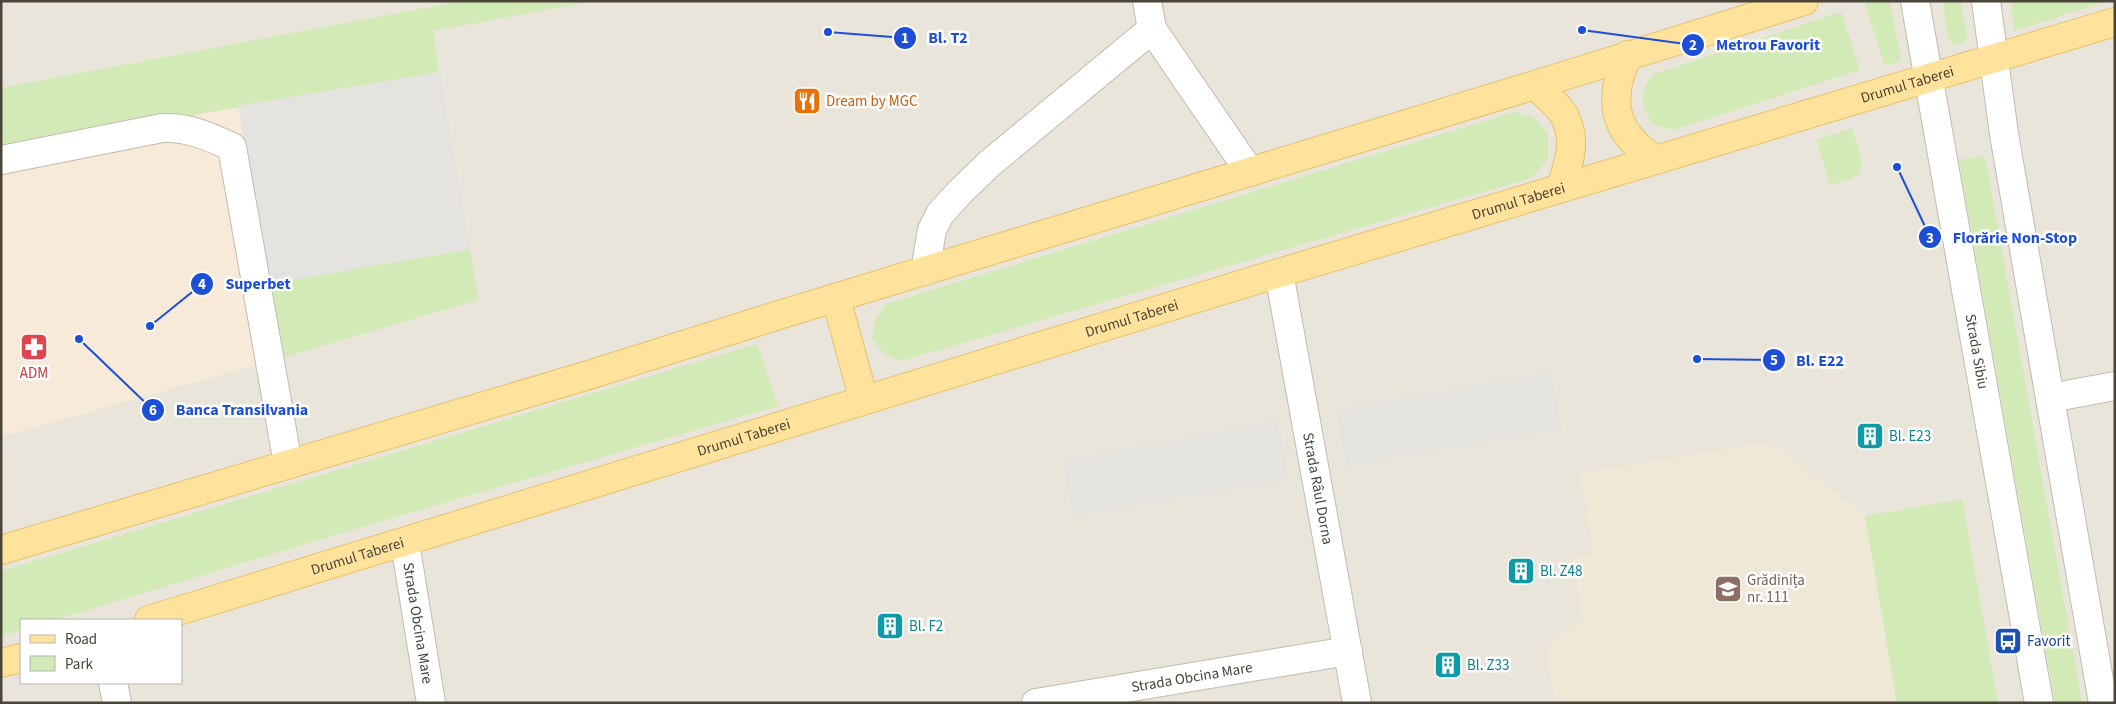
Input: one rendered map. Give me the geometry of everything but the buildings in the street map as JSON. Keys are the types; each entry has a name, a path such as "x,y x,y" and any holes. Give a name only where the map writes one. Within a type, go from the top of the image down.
{"main road":[{"path":"1,550 574,380 1804,1"},
{"name":"Drumul Taberei","path":"152,619 405,543 1279,273 2115,22"},
{"path":"1627,55 1617,89 1618,111 1624,131 1636,147 1655,160"},
{"path":"1535,85 1564,116 1572,142 1569,165 1560,188"},
{"path":"836,298 864,400"},
{"path":"1,663 20,658"}],"street":[{"path":"1147,1 1152,29 1250,172"},
{"name":"Strada Sibiu","path":"1915,1 1927,78 2039,703"},
{"path":"1986,1 2004,134 2103,703"},
{"path":"925,271 932,230 940,214 960,192 989,164 1152,29"},
{"path":"1,160 162,128 180,128 197,131 232,147 288,464"},
{"name":"Strada Râul Dorna","path":"1279,273 1357,703"},
{"path":"2050,398 2115,386"},
{"name":"Strada Obcina Mare","path":"405,543 431,703"},
{"name":"Strada Obcina Mare","path":"1036,703 1348,651"},
{"path":"113,684 117,703"}],"shaded area":[{"path":"1,1 2115,1 2115,703 1,703"},
{"path":"440,72 470,249 269,284 238,106"},
{"path":"238,106 281,358 1,437 1,149"},
{"path":"1551,371 1562,429 1346,466 1336,410"},
{"path":"1278,421 1289,479 1073,516 1062,460"},
{"name":"Grădinița nr. 111","path":"1771,442 1865,516 1897,703 1555,703 1545,645 1583,620 1572,557 1594,553 1580,473"}],"green space":[{"path":"462,1 595,1 433,31 439,72 1,149 1,88"},
{"path":"1872,1 1890,1 1901,61 1885,66 1865,4"},
{"path":"1944,1 1961,1 1967,39 1959,44 1953,44 1949,40 1945,24"},
{"path":"2011,1 2107,1 2014,31"},
{"path":"1841,12 1860,70 1673,130 1652,124 1644,105 1643,94 1652,75"},
{"path":"1514,112 1534,118 1548,134 1548,159 1531,178 901,361 883,353 872,338 876,318 886,304"},
{"path":"1852,128 1861,160 1859,172 1851,179 1830,185 1816,140"},
{"path":"1985,156 2082,703 2055,703 1959,160"},
{"path":"470,249 478,300 281,358 269,284"},
{"path":"757,344 778,406 365,526 58,619 20,619 20,630 1,637 1,571"},
{"path":"1962,499 1998,703 1897,703 1865,516"}],"place":[{"name":"Metrou Favorit","path":"1582,30"},
{"name":"Bl. T2","path":"828,32"},
{"name":"Dream by MGC","path":"807,101"},
{"name":"Florărie Non-Stop","path":"1897,167"},
{"name":"Superbet","path":"150,326"},
{"name":"Banca Transilvania","path":"79,339"},
{"name":"ADM","path":"34,347"},
{"name":"Bl. E22","path":"1697,359"},
{"name":"Bl. E23","path":"1870,436"},
{"name":"Bl. Z48","path":"1521,571"},
{"name":"Grădinița nr. 111","path":"1728,589"},
{"name":"Bl. F2","path":"890,626"},
{"name":"Favorit","path":"2008,641"},
{"name":"Bl. Z33","path":"1448,665"}]}
